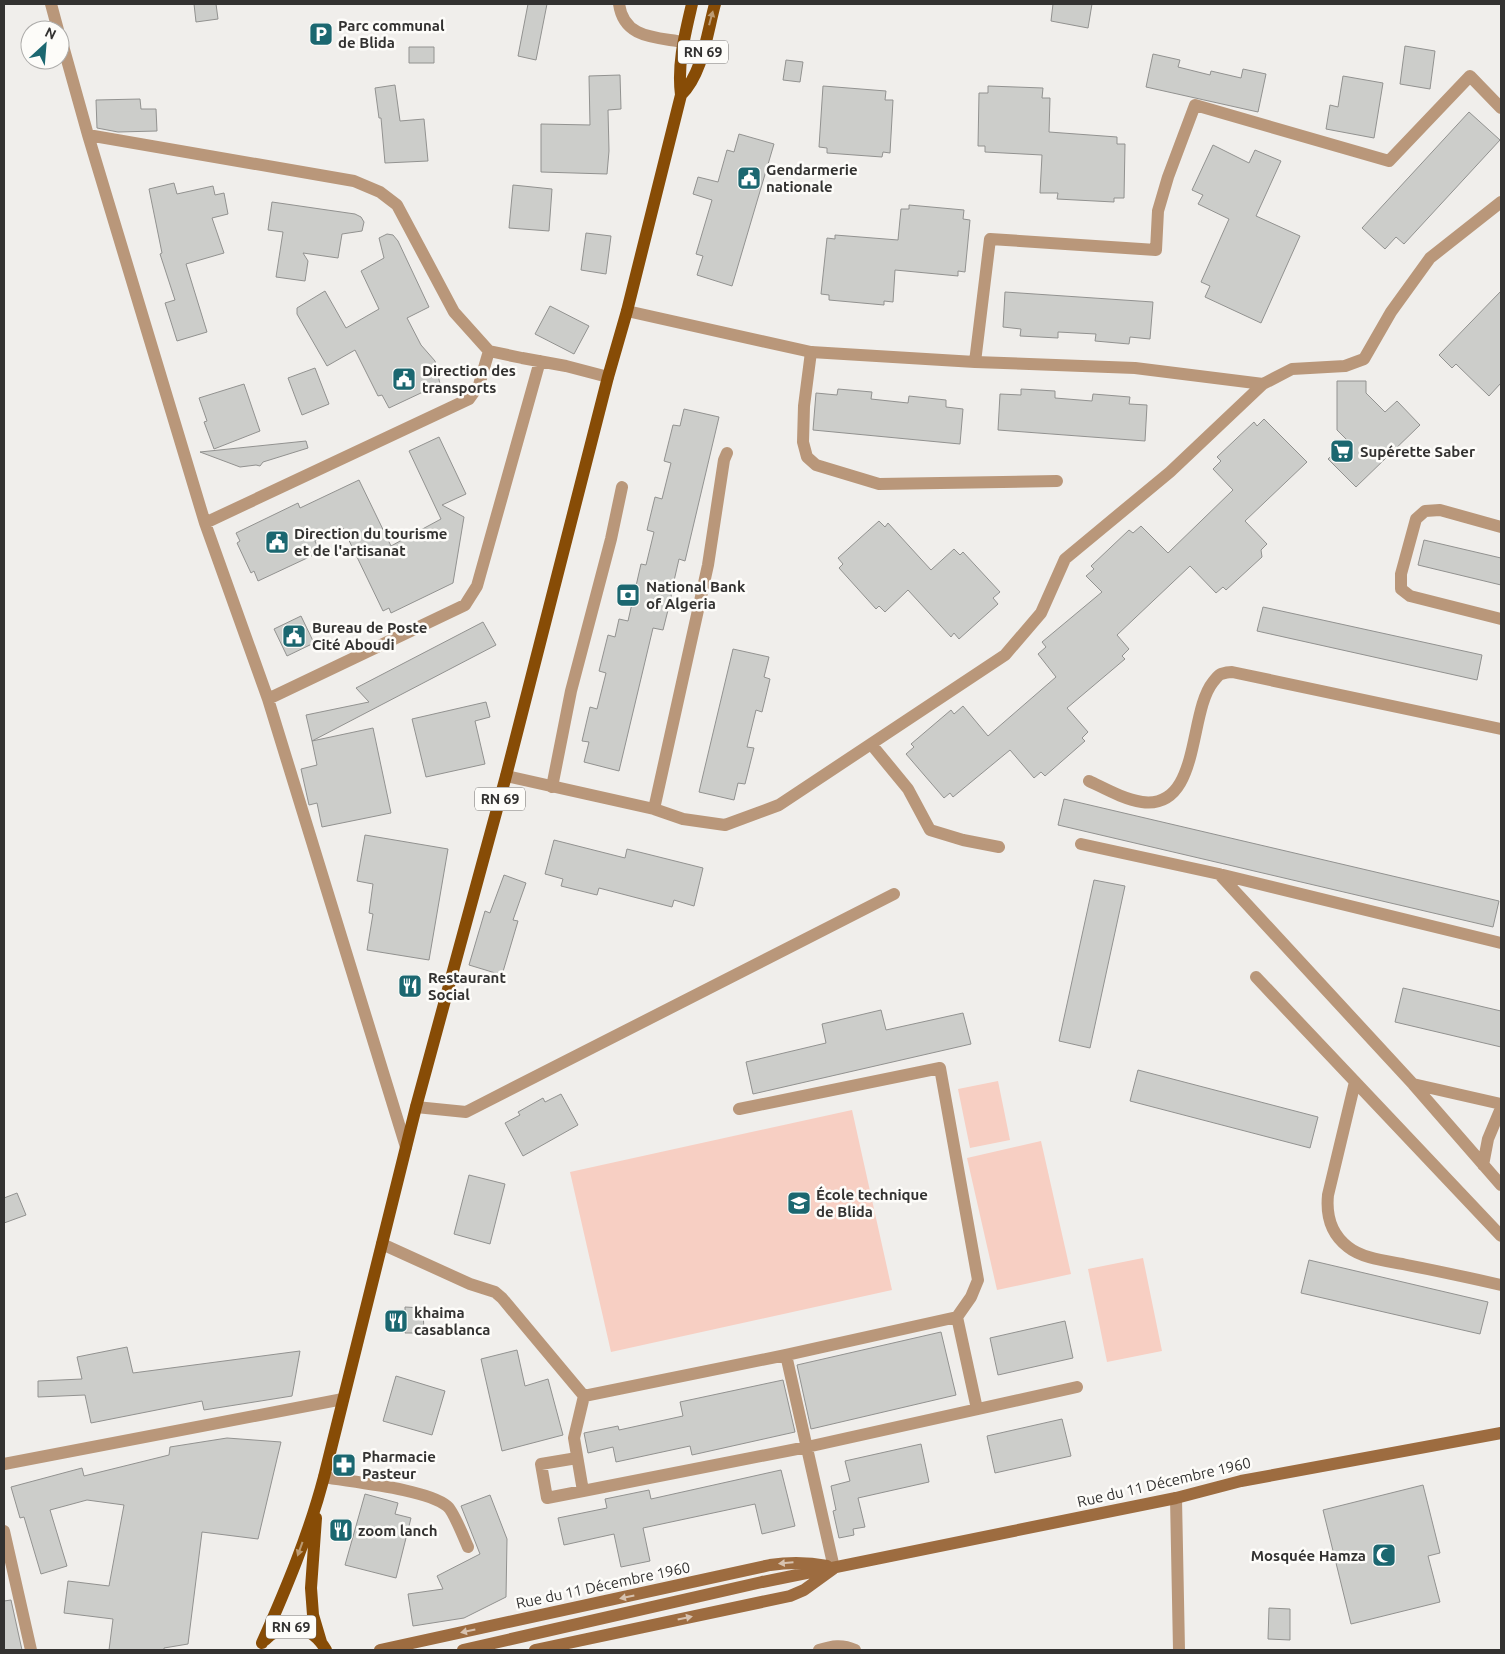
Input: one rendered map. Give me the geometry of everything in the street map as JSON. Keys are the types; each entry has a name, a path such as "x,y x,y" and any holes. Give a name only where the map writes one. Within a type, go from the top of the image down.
{"main road":[{"name":"RN 69","path":"317,1503 416,1108 506,776 608,377 627,311 681,95 679,72 683,42 692,4"},
{"name":"RN 69","path":"681,95 691,84 698,70 715,4"},
{"name":"Rue du 11 Décembre 1960","path":"463,1650 762,1582 1176,1498 1241,1481 1501,1433"},
{"path":"260,1646 284,1592 317,1503"},
{"path":"317,1503 311,1588 313,1614 326,1648"},
{"name":"Rue du 11 Décembre 1960","path":"380,1650 770,1565 802,1562 834,1568"},
{"name":"Rue du 11 Décembre 1960","path":"535,1650 790,1596 804,1590 834,1568"},
{"name":"RN 69","path":"260,1646 270,1635 281,1628 290,1626 312,1634 326,1648"}],"street":[{"path":"51,4 55,20"},
{"path":"620,4 624,19 635,31 683,42"},
{"path":"70,70 205,523 268,699 406,1147"},
{"path":"975,362 990,239 1156,250 1158,211 1168,177 1195,105 1389,161 1470,76 1501,108"},
{"path":"88,135 354,181 380,192 397,205 454,312 489,351 566,366 608,377"},
{"path":"506,776 654,809 683,819 725,825 779,805 1005,655 1040,614 1065,558 1170,472 1263,384 1292,369 1345,366 1364,359 1391,312 1430,258 1501,202"},
{"path":"627,311 811,352 975,362 1135,368 1263,384"},
{"path":"205,523 469,399 479,385 489,351"},
{"path":"811,352 804,406 803,442 807,457 816,465 880,484 1057,481"},
{"path":"268,699 465,605 477,586 540,361"},
{"path":"654,809 708,565 724,460 727,453"},
{"path":"552,787 571,691 611,539 622,487"},
{"path":"1501,527 1440,510 1425,511 1416,518 1401,574 1401,589 1410,596 1501,619"},
{"path":"1089,781 1124,797 1142,802 1158,802 1174,791 1185,775 1209,687 1220,674 1232,672 1501,729"},
{"path":"871,744 908,790 930,830 963,840 999,846"},
{"path":"1081,844 1219,874 1501,943"},
{"path":"1219,874 1413,1084 1501,1185"},
{"path":"416,1108 466,1112 894,894"},
{"path":"1256,978 1501,1236"},
{"path":"584,1396 786,1355 957,1317 971,1297 978,1280 940,1068 739,1109"},
{"path":"1355,1082 1328,1195 1327,1207 1334,1230 1340,1240 1360,1254 1501,1284"},
{"path":"1413,1084 1501,1104"},
{"path":"1483,1165 1488,1139 1501,1108"},
{"path":"382,1244 470,1284 495,1292 584,1396"},
{"path":"957,1317 977,1409"},
{"path":"786,1355 834,1568"},
{"path":"577,1458 542,1464 548,1498 807,1447 1078,1387"},
{"path":"583,1491 574,1438 584,1396"},
{"path":"4,1464 343,1399"},
{"path":"324,1477 409,1492 437,1500 449,1506 468,1547"},
{"path":"1176,1498 1180,1650"},
{"path":"4,1531 31,1650"},
{"path":"819,1650 832,1646 848,1647 855,1650"}],"shaded area":[{"path":"998,1081 1010,1140 970,1148 958,1089"},
{"path":"852,1110 892,1290 611,1352 570,1172"},
{"path":"1041,1141 1071,1274 997,1290 967,1158"},
{"path":"1143,1258 1162,1351 1107,1362 1088,1269"}],"building":[{"path":"194,4 216,4 218,19 196,22"},
{"path":"528,4 547,4 536,60 518,56"},
{"path":"1053,4 1092,4 1088,28 1051,21"},
{"path":"1405,46 1435,51 1430,89 1400,84"},
{"path":"409,47 434,47 434,63 409,63"},
{"path":"1153,54 1180,60 1178,67 1210,75 1211,71 1241,78 1243,69 1266,74 1258,112 1146,87"},
{"path":"786,60 803,62 800,82 783,80"},
{"path":"620,75 621,109 608,110 609,151 607,174 541,172 541,124 590,125 589,76"},
{"path":"1343,76 1383,83 1374,138 1326,129 1330,105 1338,107"},
{"path":"395,85 400,121 424,119 428,161 385,163 381,118 379,118 375,88"},
{"path":"823,86 886,91 885,100 893,100 890,153 883,152 882,157 827,153 827,148 819,147"},
{"path":"988,86 1043,88 1042,98 1050,98 1049,132 1117,137 1117,144 1125,144 1124,198 1114,198 1114,202 1057,199 1058,193 1040,193 1042,155 985,152 985,146 978,146 979,93 988,93"},
{"path":"140,99 141,109 156,109 157,131 118,132 97,128 96,100"},
{"path":"1469,112 1500,140 1404,244 1396,237 1385,249 1362,228"},
{"path":"739,134 774,144 732,286 697,275 703,256 696,254 712,200 693,194 698,177 718,182 727,150 734,152"},
{"path":"1213,145 1249,163 1255,150 1281,161 1256,216 1300,236 1261,323 1205,297 1210,286 1201,282 1229,219 1198,204 1203,195 1192,190"},
{"path":"174,183 177,194 213,186 215,195 224,193 228,214 212,218 224,253 186,264 207,332 177,341 165,303 175,300 160,254 162,253 149,189"},
{"path":"513,185 552,189 549,231 509,228"},
{"path":"272,202 355,214 361,217 364,222 362,231 342,234 338,258 303,253 308,261 305,281 276,277 283,232 268,230"},
{"path":"909,205 964,210 963,219 970,220 965,272 958,271 958,276 895,270 893,302 884,301 884,305 829,300 829,295 821,294 827,238 835,239 835,235 898,240 901,209 909,209"},
{"path":"586,233 611,236 606,274 581,270"},
{"path":"387,234 393,235 398,241 429,307 407,318 421,345 435,361 440,384 389,408 382,395 378,396 355,350 327,366 297,314 297,308 325,291 346,328 379,309 361,271 384,258 379,238"},
{"path":"1501,291 1501,383 1489,396 1456,364 1452,368 1439,355"},
{"path":"1005,292 1153,302 1150,339 1130,337 1129,344 1095,341 1096,334 1058,332 1058,338 1020,336 1021,329 1003,327"},
{"path":"550,306 589,326 574,354 535,334"},
{"path":"315,368 329,404 302,415 288,378"},
{"path":"1337,381 1366,381 1366,393 1385,412 1397,401 1420,425 1356,487 1328,459 1348,441 1337,430"},
{"path":"244,384 260,431 214,449 204,422 207,421 199,398"},
{"path":"838,389 872,392 871,399 908,403 909,396 946,400 946,407 963,409 960,444 813,430 816,393 837,395"},
{"path":"1021,389 1055,391 1055,398 1092,401 1093,394 1130,397 1129,404 1147,405 1145,441 998,430 1000,394 1021,395"},
{"path":"684,409 719,417 685,561 679,559 671,594 672,602 663,630 653,628 619,771 584,762 589,742 582,741 590,707 597,709 606,673 599,671 608,635 615,637 619,619 628,621 641,564 646,565 654,532 647,530 655,497 662,499 671,463 664,461 673,425 680,426"},
{"path":"1264,419 1307,462 1245,521 1267,544 1261,550 1262,557 1226,590 1223,587 1216,593 1190,566 1117,635 1129,649 1122,656 1125,659 1067,708 1088,732 1082,738 1085,741 1045,776 1041,772 1034,778 1010,750 953,797 950,793 944,798 906,754 914,747 911,744 951,710 954,714 963,706 988,736 1056,677 1038,654 1046,647 1042,642 1102,592 1086,576 1094,569 1091,566 1129,530 1133,533 1141,526 1168,553 1233,490 1213,469 1221,461 1217,457 1254,422 1257,426"},
{"path":"439,437 466,494 442,505 464,517 453,583 391,613 389,608 383,611 343,528 315,541 320,552 258,581 254,571 251,573 237,543 240,541 236,533 298,503 300,508 359,480 391,546 441,519 409,451"},
{"path":"306,441 308,448 263,462 260,466 240,467 200,452"},
{"path":"879,521 885,527 888,523 931,570 954,549 960,555 963,552 1000,592 993,598 998,604 959,639 954,633 951,637 908,590 885,612 879,606 876,609 839,568 843,564 838,558"},
{"path":"1424,540 1501,558 1501,585 1418,565"},
{"path":"1263,607 1482,655 1477,680 1257,631"},
{"name":"Bureau de Poste Cité Aboudi","path":"301,616 314,643 287,656 274,629"},
{"path":"483,622 496,645 312,741 306,715 369,702 356,688"},
{"path":"733,649 769,657 764,677 770,679 762,712 756,710 747,747 754,748 745,784 738,783 734,800 699,792"},
{"path":"486,702 490,717 475,721 485,764 426,777 412,719"},
{"path":"373,728 391,813 322,827 317,803 309,805 301,769 317,765 312,741"},
{"path":"1064,799 1499,901 1493,927 1058,825"},
{"path":"365,835 448,849 429,960 367,950 373,914 369,913 373,884 357,881"},
{"path":"554,840 625,858 627,849 703,868 694,906 674,900 672,907 599,888 597,895 561,886 563,879 545,874"},
{"path":"504,875 526,883 513,920 518,921 502,975 469,965 485,911 490,913"},
{"path":"1094,880 1125,886 1090,1048 1059,1041"},
{"path":"1403,988 1501,1011 1501,1047 1395,1022"},
{"path":"881,1010 886,1030 963,1013 971,1044 753,1094 746,1062 826,1043 822,1024"},
{"path":"1138,1070 1318,1117 1310,1148 1130,1101"},
{"path":"561,1094 578,1125 523,1156 505,1123 520,1115 518,1112 543,1098 545,1102"},
{"path":"469,1175 505,1184 490,1244 454,1234"},
{"path":"17,1193 26,1215 4,1223 4,1198"},
{"path":"1309,1260 1488,1302 1480,1334 1301,1293"},
{"path":"405,1307 423,1308 424,1333 405,1333"},
{"path":"1065,1321 1073,1358 998,1375 990,1338"},
{"path":"941,1332 956,1395 811,1429 797,1365"},
{"path":"127,1347 133,1373 300,1351 292,1396 204,1410 202,1401 91,1423 85,1395 38,1397 38,1381 82,1379 77,1357"},
{"path":"517,1350 525,1386 548,1379 563,1435 502,1451 481,1359"},
{"path":"396,1376 445,1391 432,1435 383,1421"},
{"path":"783,1380 795,1432 692,1455 690,1446 616,1462 613,1447 588,1453 584,1433 618,1426 619,1430 683,1416 680,1402"},
{"path":"1062,1419 1071,1456 995,1473 987,1436"},
{"path":"227,1438 281,1442 258,1539 202,1532 188,1644 164,1648 164,1650 109,1650 113,1619 64,1613 68,1581 109,1586 124,1505 87,1500 50,1510 67,1566 41,1574 24,1517 20,1518 11,1487 82,1468 84,1476 169,1455 170,1447"},
{"path":"921,1444 929,1482 858,1498 865,1527 853,1529 854,1535 839,1538 833,1511 836,1510 831,1486 850,1481 845,1461"},
{"path":"781,1470 795,1526 762,1534 755,1504 643,1528 650,1561 621,1567 614,1534 564,1545 558,1518 607,1508 605,1499 649,1490 651,1499"},
{"name":"Mosquée Hamza","path":"1423,1485 1440,1553 1428,1556 1440,1602 1351,1624 1323,1510"},
{"path":"365,1494 398,1503 395,1514 411,1518 396,1578 345,1565"},
{"path":"490,1495 507,1539 506,1597 464,1618 413,1626 408,1594 443,1589 437,1576 480,1554 461,1506"},
{"path":"11,1600 22,1650 4,1650 4,1601"},
{"path":"1269,1608 1290,1609 1290,1640 1268,1639"}],"place":[{"name":"Parc communal de Blida","path":"321,34"},
{"name":"Gendarmerie nationale","path":"749,178"},
{"name":"Direction des transports","path":"404,379"},
{"name":"Supérette Saber","path":"1342,451"},
{"name":"Direction du tourisme et de l'artisanat","path":"277,542"},
{"name":"National Bank of Algeria","path":"628,595"},
{"name":"Bureau de Poste Cité Aboudi","path":"294,636"},
{"name":"Restaurant Social","path":"410,986"},
{"name":"École technique de Blida","path":"799,1203"},
{"name":"khaima casablanca","path":"396,1321"},
{"name":"Pharmacie Pasteur","path":"344,1465"},
{"name":"zoom lanch","path":"341,1530"},
{"name":"Mosquée Hamza","path":"1384,1555"}]}
